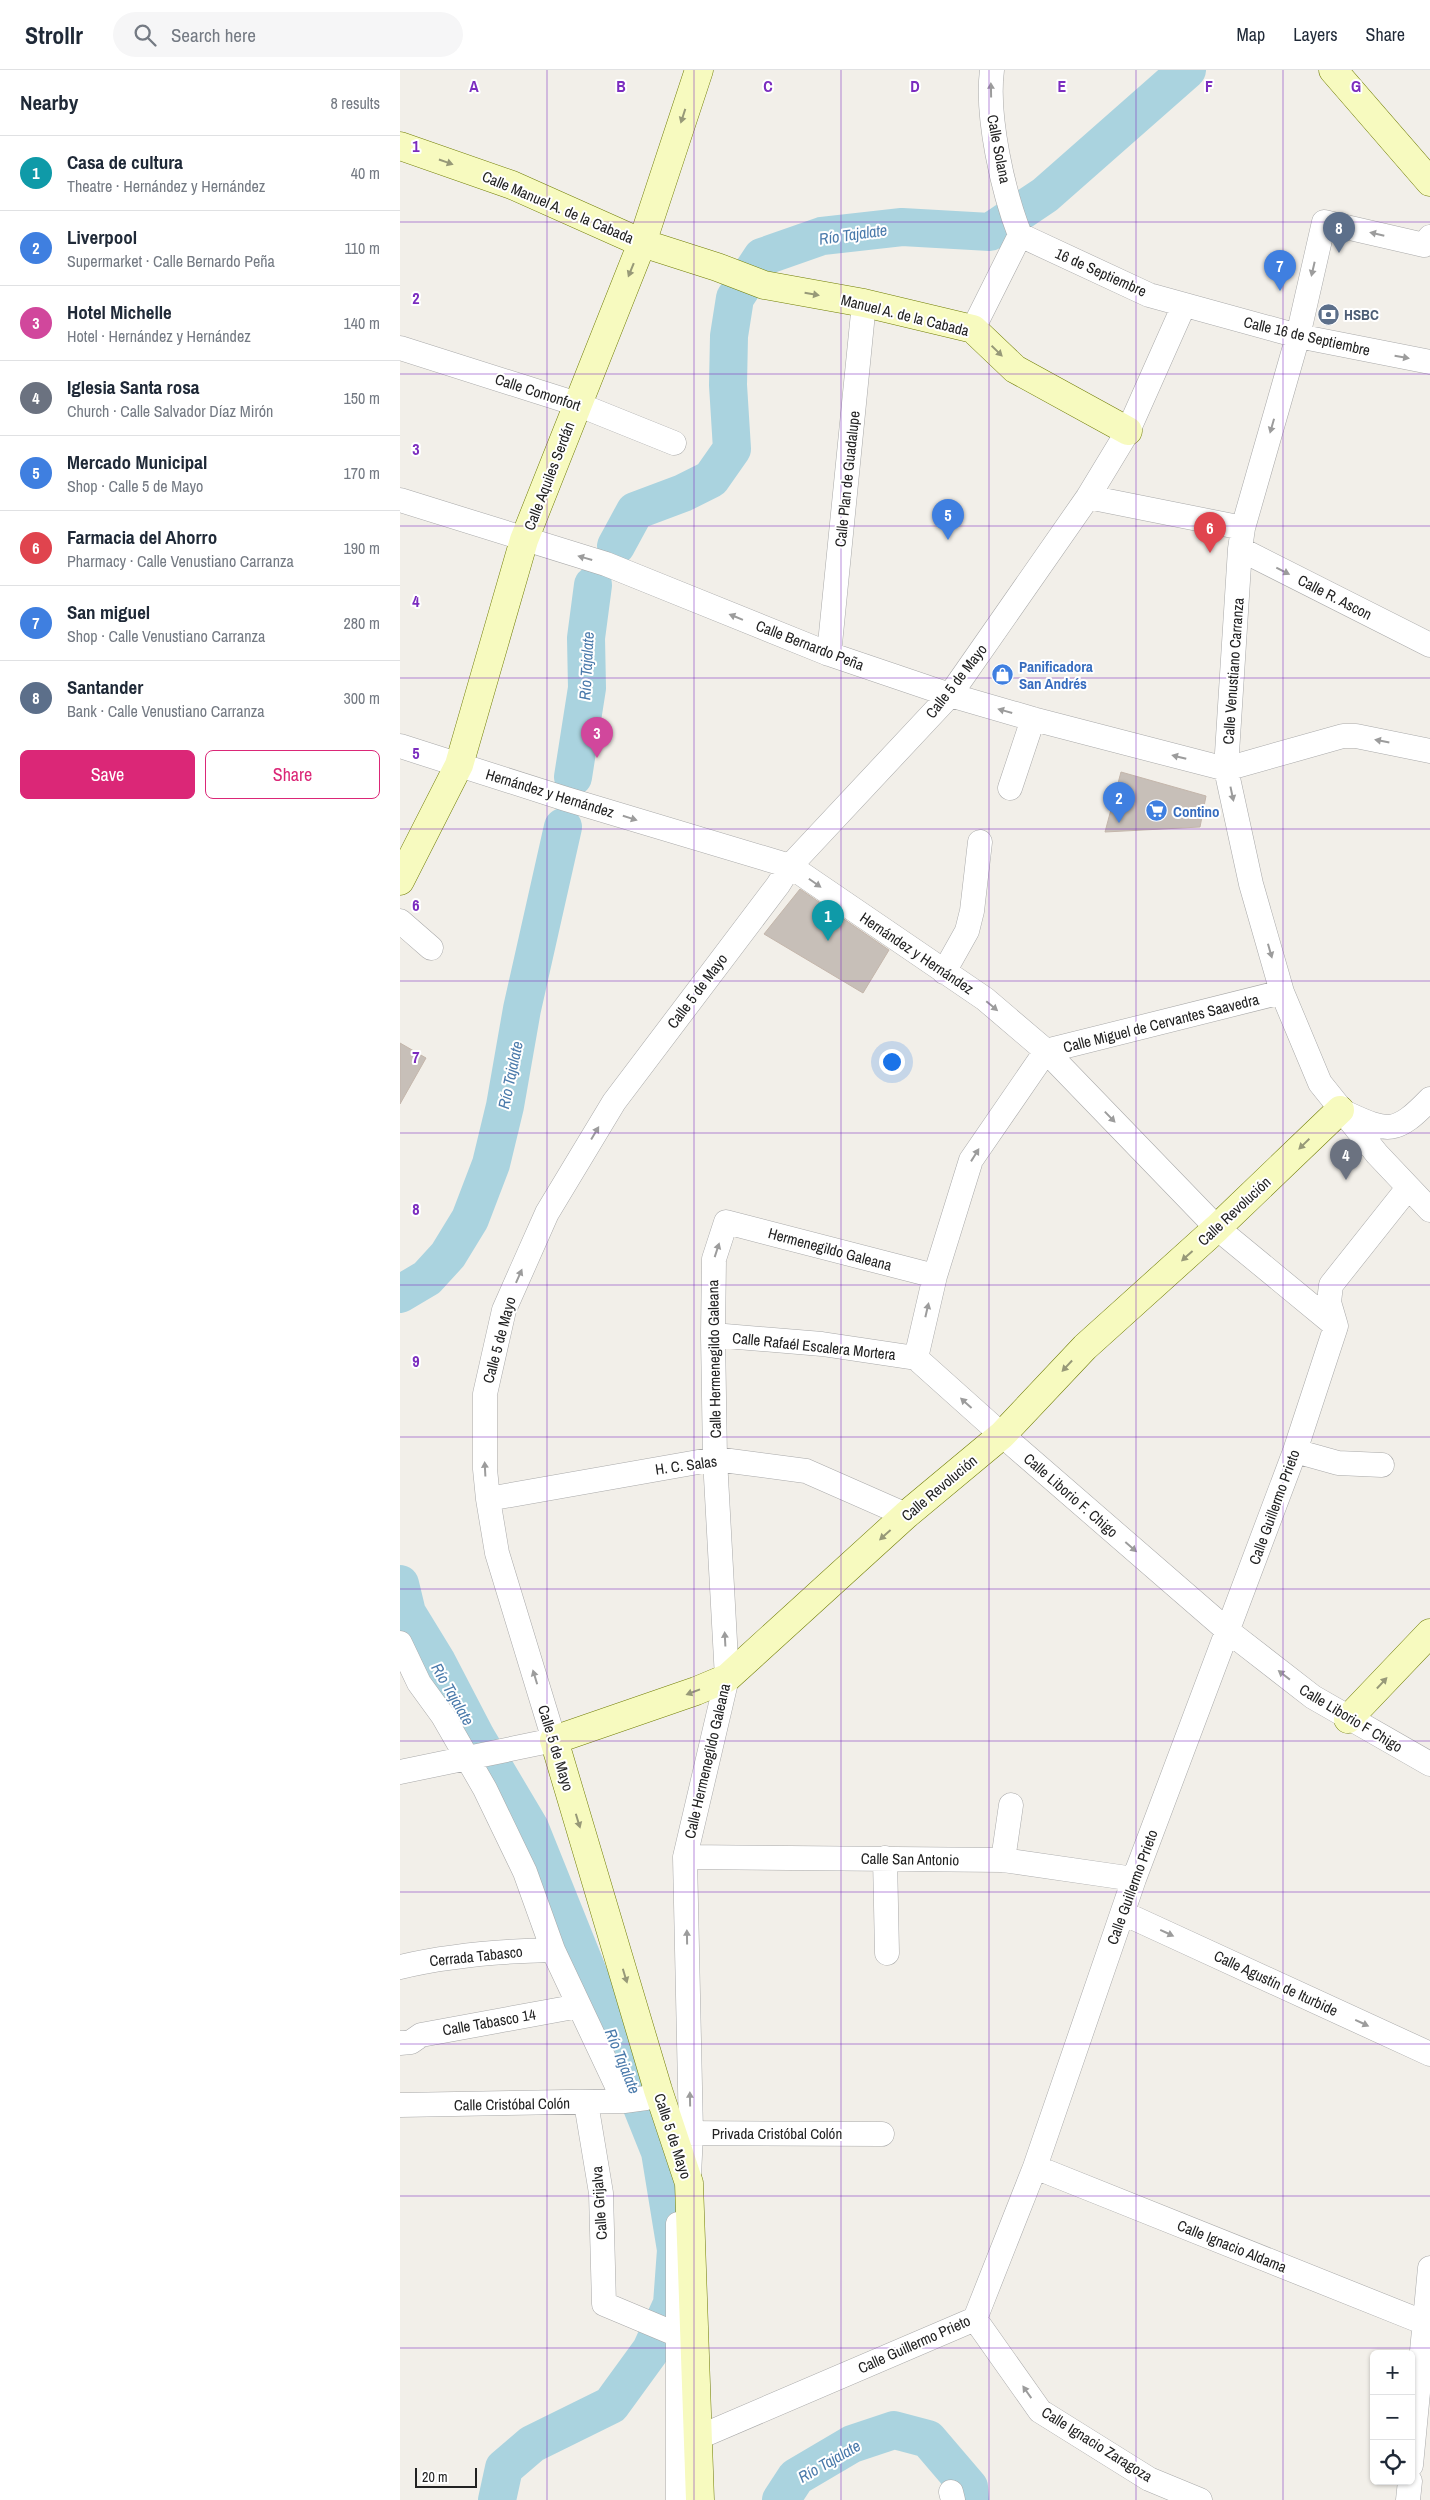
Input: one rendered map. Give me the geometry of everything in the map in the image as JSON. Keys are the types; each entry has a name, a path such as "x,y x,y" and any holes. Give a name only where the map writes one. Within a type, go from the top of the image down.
{"street":[{"name":"Calle Aquiles Serdán","path":"400,881 459,765 524,540 642,243 698,70"},
{"name":"Calle Solana","path":"992,70 990,89 995,136 1018,231"},
{"path":"1333,70 1430,182"},
{"name":"Calle Manuel A. de la Cabada","path":"400,146 512,185 642,243 717,267"},
{"name":"Calle Venustiano Carranza","path":"1430,237 1424,245 1324,222 1298,336 1241,539 1226,769 1251,884 1282,992 1320,1083 1377,1154 1430,1210"},
{"path":"974,329 1018,231"},
{"name":"16 de Septiembre","path":"1018,231 1150,295 1184,305"},
{"name":"Manuel A. de la Cabada","path":"717,267 764,285 864,303 974,329 1015,369 1128,431"},
{"name":"Calle Plan de Guadalupe","path":"829,654 864,303"},
{"name":"Calle 16 de Septiembre","path":"1184,305 1298,336 1430,362"},
{"name":"Calle 5 de Mayo","path":"639,2097 554,1740 497,1553 485,1469 485,1394 504,1310 547,1213 614,1102 778,885 790,866 950,695 1088,497 1128,431 1184,305"},
{"name":"Calle Comonfort","path":"400,348 577,404 674,443"},
{"name":"Calle R. Ascon","path":"1088,497 1241,539 1430,645"},
{"name":"Calle Bernardo Peña","path":"400,500 606,564 829,654 950,695 1033,719 1226,769"},
{"path":"1010,788 1033,719"},
{"path":"1226,769 1344,736 1356,736 1430,751"},
{"name":"Hernández y Hernández","path":"400,746 566,799 790,866 985,999 1046,1052 1217,1228 1336,1326"},
{"path":"944,972 967,931 972,911 980,842"},
{"path":"400,920 431,948"},
{"name":"Calle Miguel de Cervantes Saavedra","path":"916,1358 934,1276 971,1160 1046,1052 1282,992"},
{"path":"1377,1154 1430,1099"},
{"path":"1340,1110 1374,1126 1394,1128 1411,1119"},
{"name":"Calle Revolución","path":"400,1772 554,1740 696,1691 727,1678 906,1515 1002,1435 1085,1347 1217,1228 1340,1110"},
{"path":"1336,1326 1329,1302 1331,1285 1408,1188"},
{"name":"Hermenegildo Galeana","path":"726,1222 934,1276"},
{"name":"Calle Hermenegildo Galeana","path":"681,2133 685,1857 727,1678 715,1459 713,1335 714,1258 726,1222"},
{"name":"Calle Guillermo Prieto","path":"697,2438 975,2319 1035,2167 1134,1879 1295,1451 1336,1326"},
{"name":"Calle Rafaél Escalera Mortera","path":"713,1335 822,1344 916,1358"},
{"name":"Calle Liborio F. Chigo","path":"916,1358 1228,1631"},
{"path":"1295,1451 1338,1464 1382,1465"},
{"name":"H. C. Salas","path":"488,1499 715,1459 806,1471 906,1515"},
{"name":"Calle Liborio F Chigo","path":"1228,1631 1313,1697 1348,1719 1430,1764"},
{"name":"Calle 5 de Mayo","path":"400,1643 419,1683 470,1758 525,1872 554,1950 579,2006 639,2097 681,2133 685,2172 700,2500"},
{"path":"1348,1719 1426,1644"},
{"path":"1003,1860 1011,1805"},
{"name":"Calle San Antonio","path":"685,1857 1003,1860 1134,1879"},
{"path":"886,1858 888,1953"},
{"name":"Calle Agustín de Iturbide","path":"1123,1912 1430,2054"},
{"name":"Cerrada Tabasco","path":"400,1967 433,1959 509,1951 554,1950"},
{"name":"Calle Tabasco 14","path":"400,2043 411,2042 421,2034 579,2006"},
{"name":"Calle Cristóbal Colón","path":"400,2105 586,2103 639,2097"},
{"name":"Calle Grijalva","path":"586,2103 600,2193 604,2304 663,2330"},
{"name":"Privada Cristóbal Colón","path":"681,2133 882,2134"},
{"name":"Calle Ignacio Aldama","path":"1035,2167 1427,2324"},
{"path":"678,2500 663,2330 678,2187 685,2172"},
{"path":"1414,2440 1427,2324 1430,2268"},
{"name":"Calle Ignacio Zaragoza","path":"975,2319 1040,2411 1148,2489 1200,2500"},
{"path":"1408,2500 1410,2485"}],"building":[{"name":"Contino","path":"1121,772 1206,796 1200,827 1105,832"},
{"path":"800,889 889,950 863,993 764,934"},
{"path":"400,1043 426,1058 400,1104"}],"waterway":[{"name":"Río Tajalate","path":"616,546 635,511 683,493 711,479 732,449 728,385 729,336 735,298 762,257 822,236 902,227 990,232 1045,195 1187,70"},
{"name":"Río Tajalate","path":"573,777 587,688 586,638 593,585"},
{"name":"Río Tajalate","path":"400,1294 427,1278 448,1255 470,1219 491,1164 505,1106 522,1009 563,827"},
{"name":"Río Tajalate","path":"400,1584 407,1613 437,1662 476,1737 530,1828 660,2152 676,2250 672,2304 651,2350 611,2405 532,2444 504,2468 497,2500"},
{"name":"Río Tajalate","path":"781,2500 796,2477 852,2444 894,2430 928,2439 969,2487 970,2500"}],"place":[{"name":"Santander","path":"1339,253"},
{"name":"San miguel","path":"1280,291"},
{"name":"HSBC","path":"1328,314"},
{"name":"Mercado Municipal","path":"948,540"},
{"name":"Farmacia del Ahorro","path":"1210,553"},
{"name":"Panificadora San Andrés","path":"1003,675"},
{"name":"Hotel Michelle","path":"597,758"},
{"name":"Contino","path":"1157,811"},
{"name":"Liverpool","path":"1119,823"},
{"name":"Casa de cultura","path":"828,941"},
{"name":"Iglesia Santa rosa","path":"1346,1180"}]}
